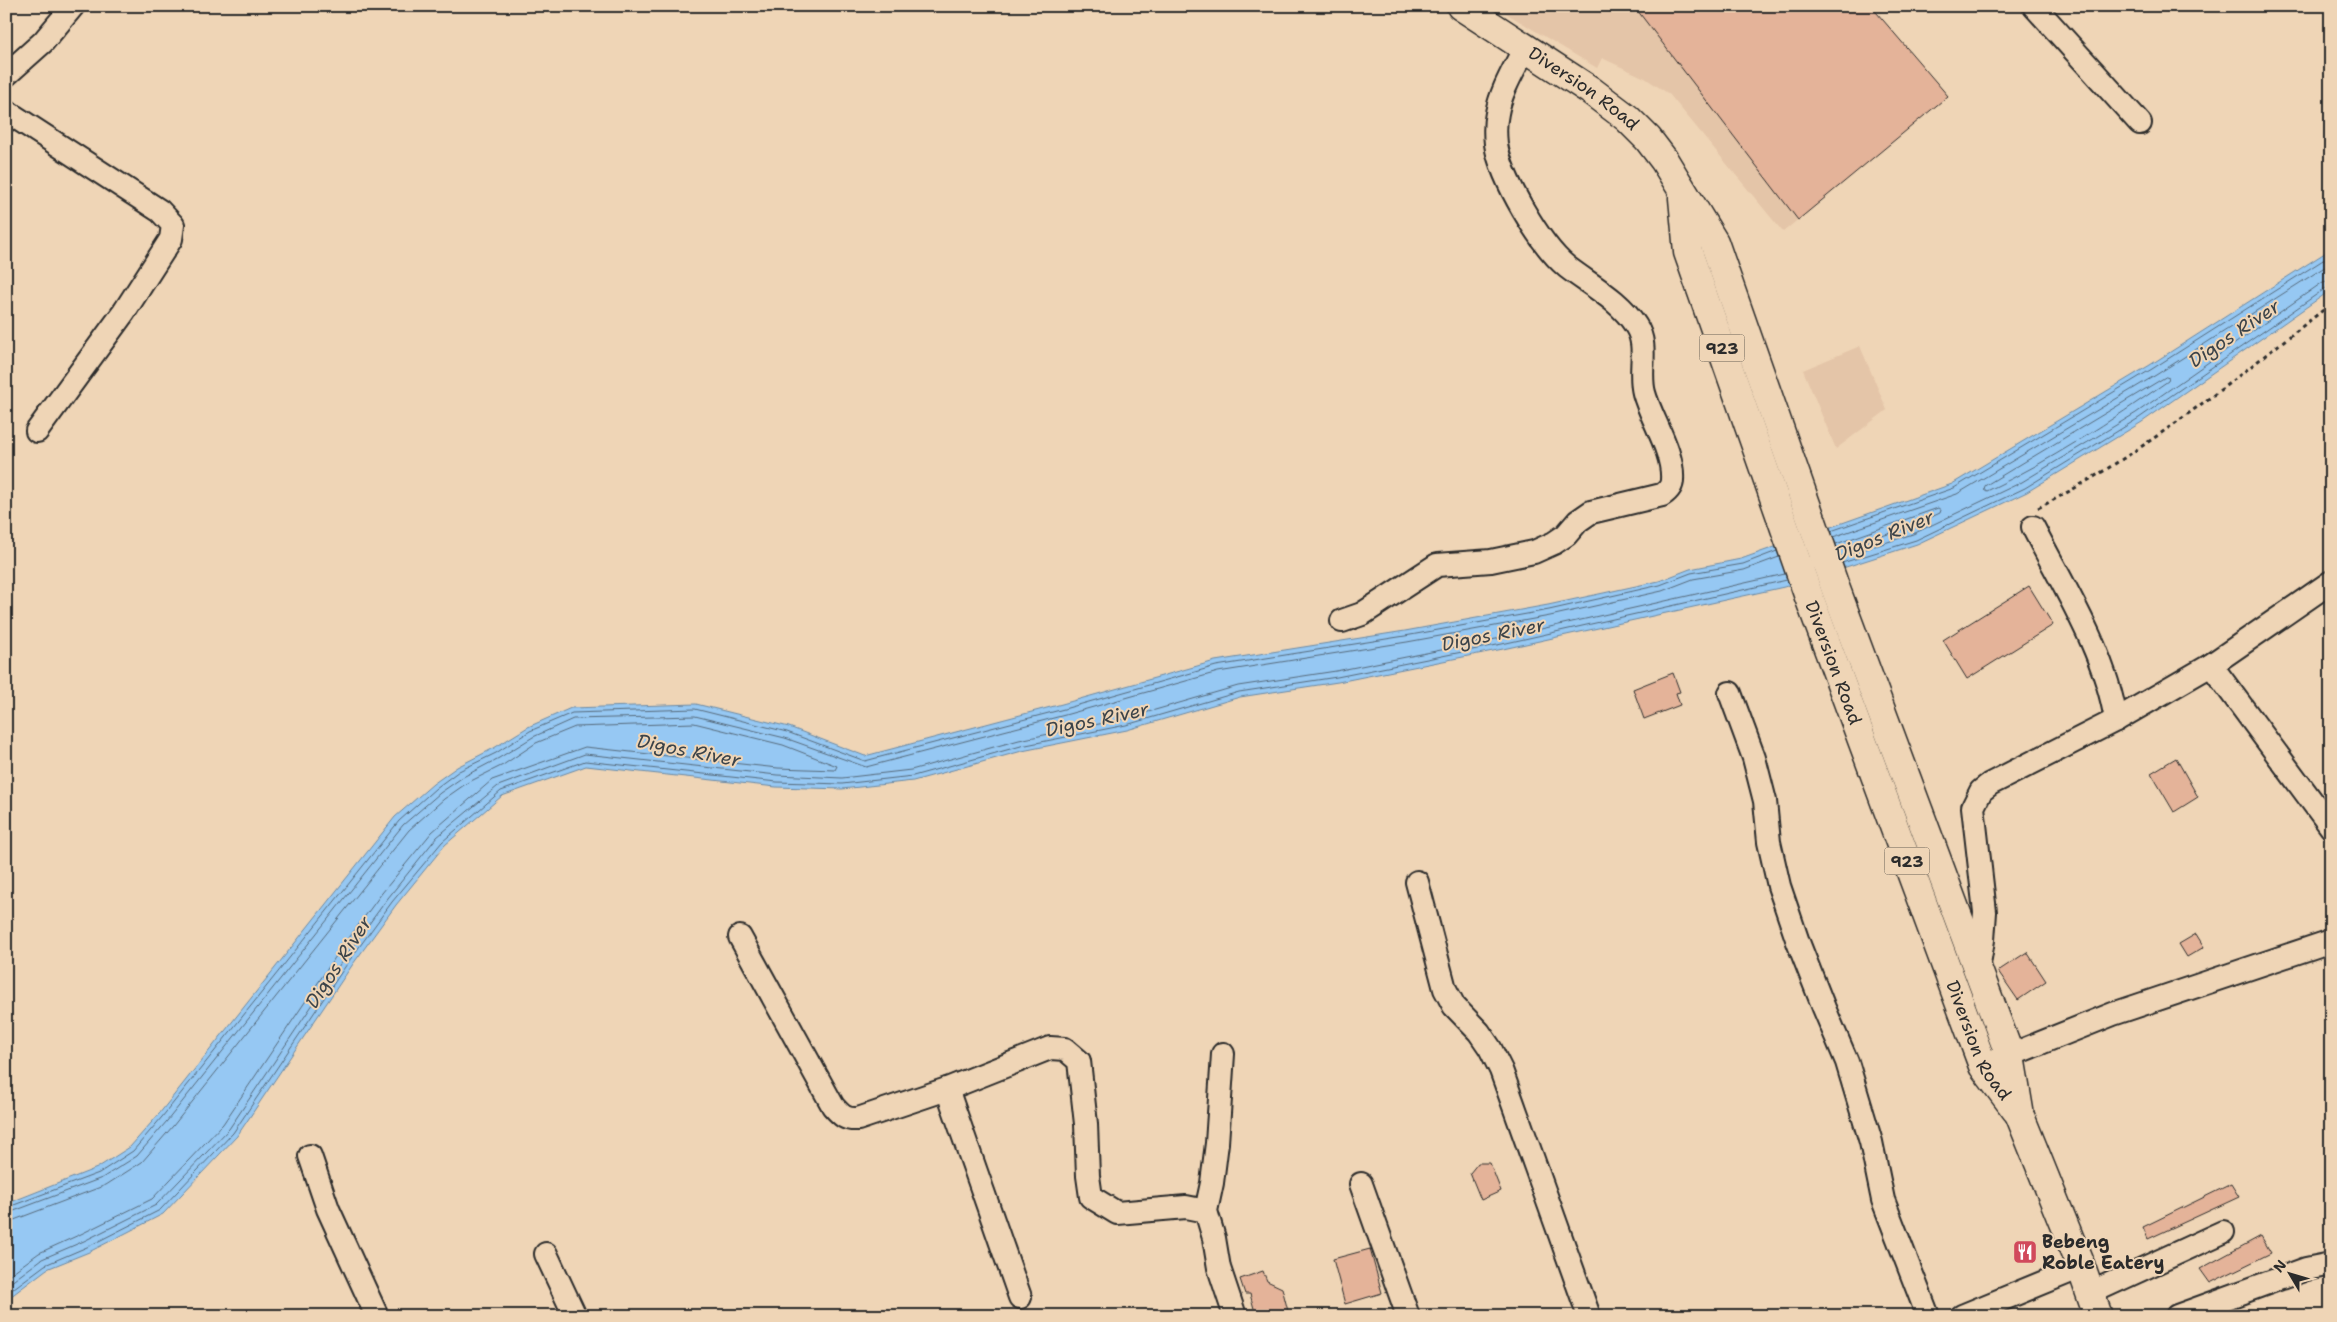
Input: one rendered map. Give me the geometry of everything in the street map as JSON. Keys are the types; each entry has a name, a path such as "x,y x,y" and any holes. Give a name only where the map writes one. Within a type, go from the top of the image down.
{"highway":[{"name":"Diversion Road","path":"1461,6 1590,90 1627,118 1648,139 1664,160 1714,242 1835,587 2010,1056 2020,1116 2082,1267 2094,1304"},
{"name":"Diversion Road","path":"1683,194 1688,252 1809,597 1983,1066 2020,1116"}],"street":[{"path":"6,75 44,42 74,6"},
{"path":"2034,6 2140,123"},
{"path":"1342,621 1362,614 1438,564 1491,561 1534,552 1554,543 1566,534 1578,520 1591,512 1662,495 1668,491 1672,481 1670,463 1644,393 1642,349 1637,326 1611,299 1553,254 1543,242 1502,168 1496,143 1497,114 1503,91 1525,47"},
{"path":"6,111 160,211 173,225 168,244 124,312 36,431"},
{"path":"2034,518 2100,662 2116,720"},
{"path":"1978,970 1983,940 1984,912 1973,807 1975,799 1981,791 1990,784 2116,720 2211,665 2331,582"},
{"path":"2211,665 2331,827"},
{"path":"1730,692 1754,758 1765,801 1769,842 1779,886 1814,984 1847,1062 1871,1142 1882,1200 1928,1316"},
{"path":"1417,882 1445,989 1454,1006 1480,1032 1500,1070 1588,1316"},
{"path":"740,937 833,1106 841,1116 850,1120 858,1119 947,1089 1050,1048 1065,1049 1079,1061 1091,1198 1117,1213 1186,1206 1206,1211"},
{"path":"1983,1066 2112,1014 2331,941"},
{"path":"1223,1054 1217,1143 1206,1211 1214,1238 1219,1268 1235,1316"},
{"path":"947,1089 1020,1297"},
{"path":"310,1156 328,1209 377,1316"},
{"path":"1362,1184 1406,1315"},
{"path":"2094,1304 2223,1232"},
{"path":"546,1254 575,1316"},
{"path":"2177,1316 2306,1269 2331,1264"},
{"path":"1962,1316 2082,1267"}],"path":[{"path":"2034,518 2070,492 2160,435 2331,304"}],"shaded area":[{"path":"1494,6 1871,6 1948,96 1783,232 1669,94 1645,78 1602,58 1597,68"},
{"path":"1860,346 1887,410 1836,449 1803,370"}],"water":[{"name":"Digos River","path":"2331,249 2331,290 2142,422 2027,492 1917,544 1784,587 1503,649 1338,682 1240,697 1127,730 1022,751 913,781 842,789 776,787 586,766 502,796 445,845 396,905 353,964 237,1136 163,1214 89,1252 47,1269 6,1300 6,1204 97,1168 130,1147 159,1114 395,817 433,784 457,767 494,748 528,727 571,708 696,704 789,727 865,756 1215,661 1405,631 1548,605 1659,581 1690,569 1741,559 1952,484 2150,365"}],"building":[{"path":"1634,6 1871,6 1948,96 1798,220"},
{"path":"2029,586 2053,625 1967,679 1943,640"},
{"path":"1673,673 1680,692 1676,693 1680,705 1644,719 1633,689"},
{"path":"2176,758 2198,797 2174,812 2151,773"},
{"path":"2196,934 2204,947 2187,957 2179,944"},
{"path":"2027,952 2046,981 2018,1000 1998,971"},
{"path":"1478,1163 1490,1163 1501,1191 1481,1200 1470,1173"},
{"path":"2231,1184 2239,1197 2148,1239 2143,1227"},
{"path":"2261,1236 2271,1253 2210,1283 2200,1269"},
{"path":"1370,1249 1382,1293 1345,1304 1333,1259"},
{"path":"1263,1271 1267,1281 1282,1288 1289,1315 1256,1316 1250,1294 1245,1294 1240,1279"}],"place":[{"name":"Bebeng Roble Eatery","path":"2025,1252"}]}
